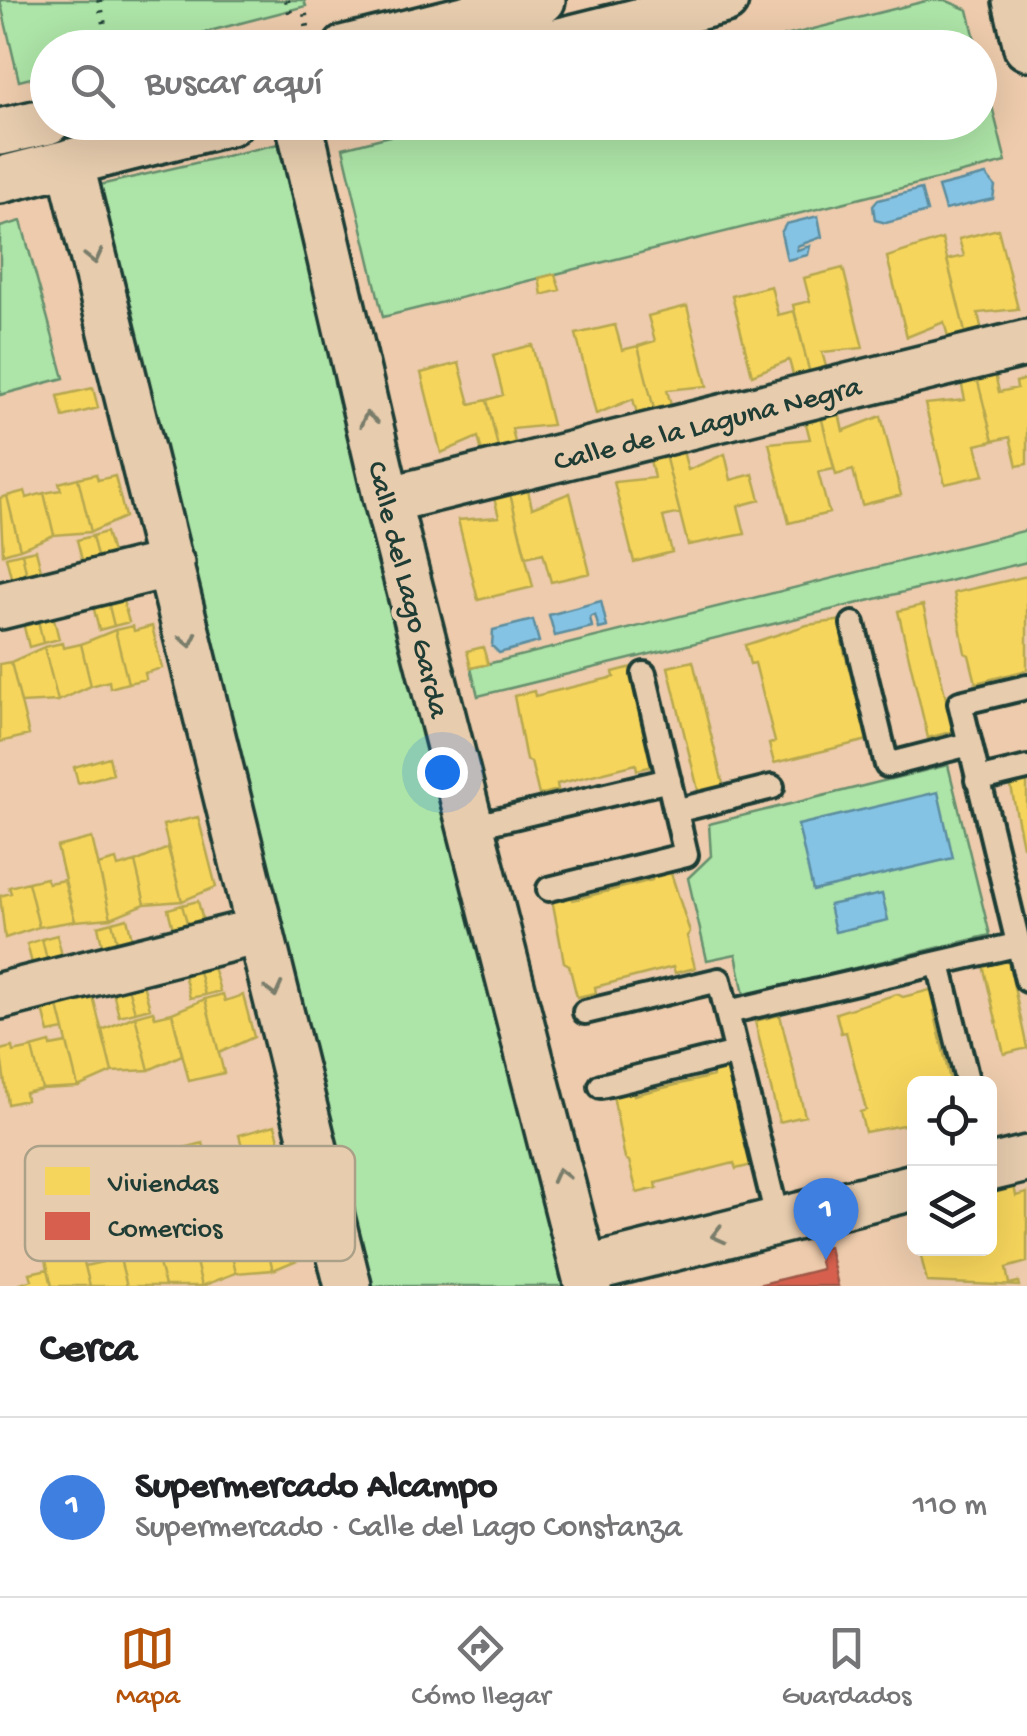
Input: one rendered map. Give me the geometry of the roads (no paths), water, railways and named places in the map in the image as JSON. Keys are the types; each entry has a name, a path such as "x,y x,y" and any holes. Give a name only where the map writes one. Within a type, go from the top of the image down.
{"street":[{"path":"420,30 542,0"},
{"path":"604,30 725,0"},
{"path":"1016,0 1027,47"},
{"path":"0,132 30,124"},
{"path":"0,180 158,140"},
{"name":"Calle del Lago Garda","path":"303,140 387,500 586,1278"},
{"path":"70,162 313,1146"},
{"name":"Calle de la Laguna Negra","path":"387,500 1027,343"},
{"path":"0,606 171,564"},
{"path":"0,996 259,931"},
{"path":"997,1166 1027,1159"},
{"path":"586,1278 778,1220 907,1189"},
{"path":"342,1261 348,1286"}],"lane":[{"path":"853,624 887,765 970,744"},
{"path":"549,889 686,855 644,674"},
{"path":"1027,687 960,703 978,780 1017,904 1016,945 1027,980"},
{"path":"978,780 1027,768"},
{"path":"471,826 668,780"},
{"path":"676,811 772,787"},
{"path":"728,1012 1016,945"},
{"path":"938,964 966,1076"},
{"path":"584,1012 720,980 778,1220"},
{"path":"601,1086 737,1053"}],"water":[{"path":"986,175 995,186 993,199 945,210 938,187"},
{"path":"921,189 927,212 886,223 875,220 873,206 878,200"},
{"path":"818,216 822,237 797,246 797,250 810,246 808,255 787,260 781,233 786,224"},
{"path":"601,601 607,627 599,629 595,615 590,617 592,627 555,636 549,615"},
{"path":"533,620 539,642 499,653 492,646 493,630"},
{"path":"938,792 953,858 813,891 798,825"},
{"path":"882,894 888,920 835,932 829,905"}],"place":[{"name":"Supermercado Alcampo","path":"826,1260"}]}
